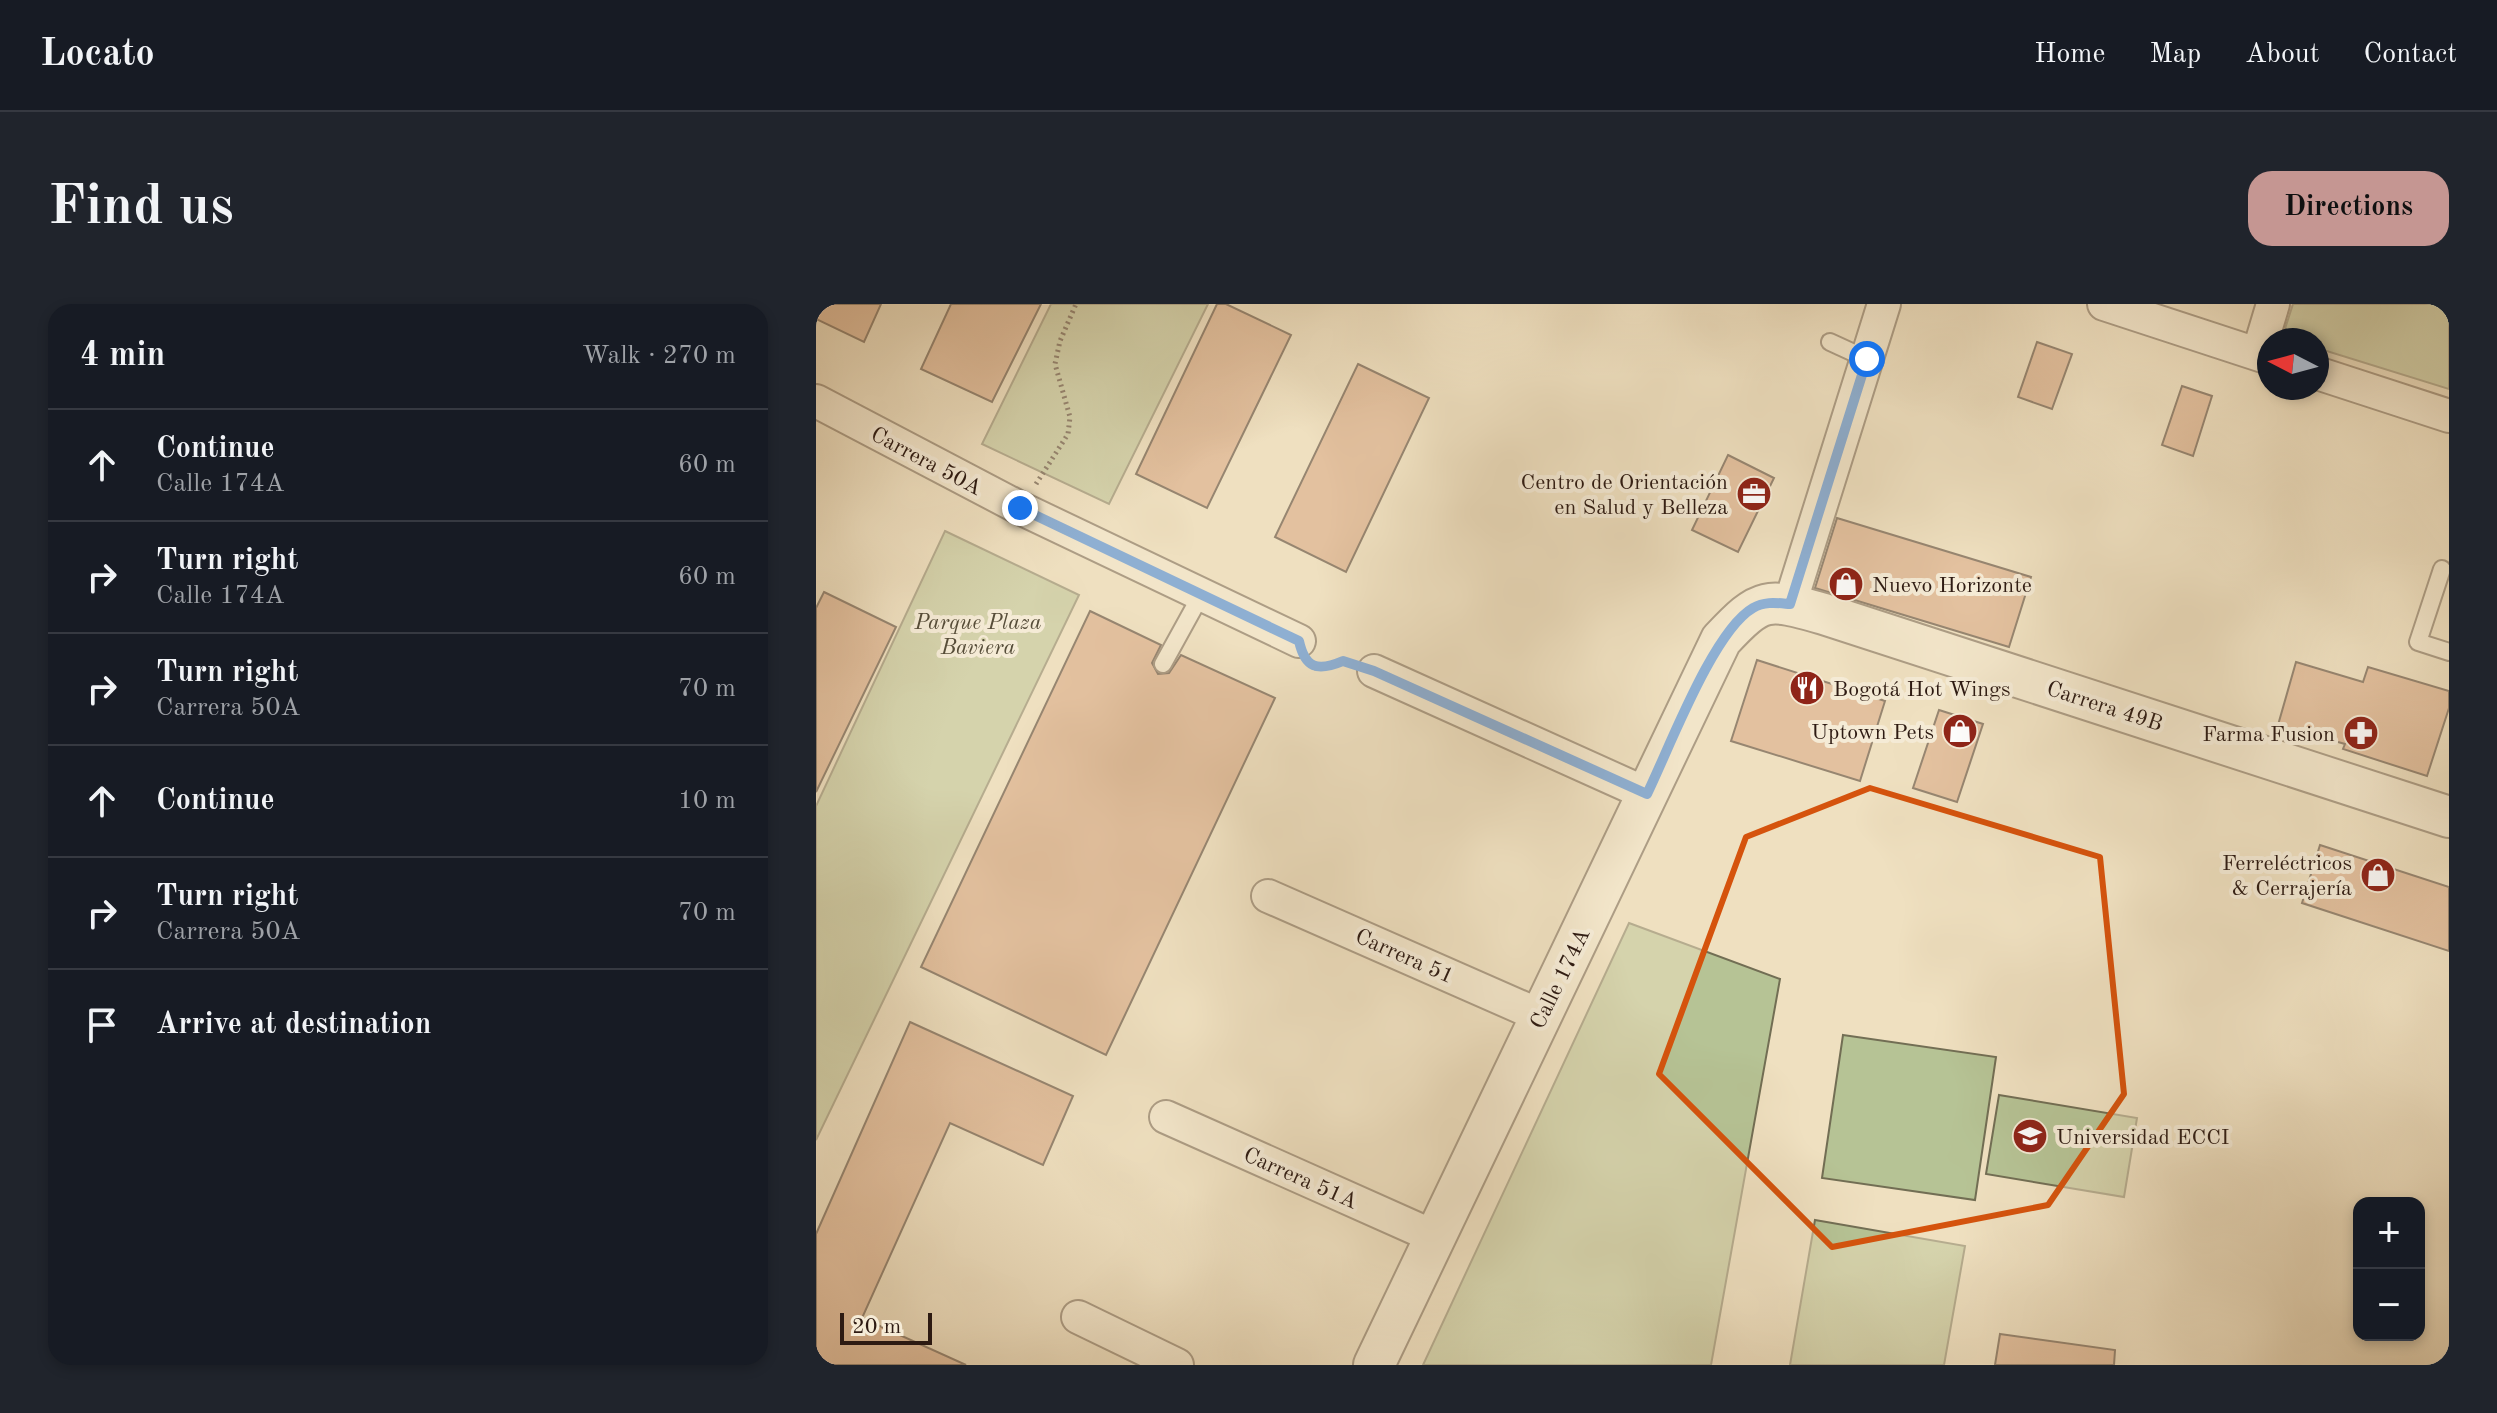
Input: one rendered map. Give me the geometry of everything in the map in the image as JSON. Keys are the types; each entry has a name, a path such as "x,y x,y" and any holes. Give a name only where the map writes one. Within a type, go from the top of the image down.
{"street":[{"path":"1775,604 1867,359 1884,304"},
{"path":"2104,304 2257,354"},
{"path":"2269,328 2273,304"},
{"path":"2329,377 2449,416"},
{"name":"Carrera 50A","path":"816,401 1020,508 1299,641"},
{"name":"Carrera 49B","path":"1775,604 2115,715 2448,813"},
{"name":"Calle 174A","path":"1374,1365 1721,640 1750,609 1775,604"},
{"path":"1374,671 1647,794"},
{"name":"Carrera 51","path":"1268,896 1541,1016"},
{"name":"Carrera 51A","path":"1166,1117 1435,1237"},
{"path":"1078,1317 1177,1365"}],"lane":[{"path":"1830,342 1867,359"},
{"path":"2442,569 2418,642 2449,652"},
{"path":"1163,664 1201,595"}],"path":[{"path":"1020,508 1068,434 1070,417 1055,364 1060,341 1076,304"},
{"path":"1299,641 1303,658 1314,668 1327,668 1343,661 1374,671"}],"highlighted area":[{"path":"1870,788 2100,857 2124,1094 2048,1205 1832,1247 1659,1074 1746,837"}],"green space":[{"path":"1051,304 1208,304 1109,504 982,444"},
{"path":"2293,304 2449,304 2449,389 2329,352 2329,328 2285,328"},
{"name":"Parque Plaza Baviera","path":"945,531 1079,595 816,1140 816,806"},
{"path":"1629,923 1780,979 1711,1365 1423,1365"},
{"path":"1843,1035 1996,1057 1975,1200 1822,1178"},
{"path":"1999,1095 2137,1118 2124,1197 1986,1174"},
{"path":"1815,1220 1965,1246 1944,1365 1790,1365"}],"building":[{"path":"816,304 881,304 864,342 816,319"},
{"path":"951,304 1041,304 992,402 921,369"},
{"path":"1217,304 1226,304 1291,335 1207,508 1136,474"},
{"path":"2037,342 2072,354 2052,409 2018,397"},
{"path":"1358,364 1429,398 1346,572 1275,537"},
{"path":"2182,386 2212,396 2193,456 2162,445"},
{"path":"1728,455 1774,478 1738,552 1692,530"},
{"path":"1837,518 2031,577 2009,647 1815,588"},
{"path":"824,592 896,627 816,792 816,608"},
{"path":"1090,611 1161,645 1152,663 1158,674 1169,673 1181,655 1275,698 1106,1055 921,967"},
{"path":"1757,660 1885,701 1860,781 1731,741"},
{"path":"2296,662 2363,682 2368,667 2449,691 2449,708 2427,776 2343,749 2345,744 2278,725"},
{"path":"1939,710 1983,724 1957,802 1913,788"},
{"path":"2320,845 2449,887 2449,951 2302,903"},
{"path":"910,1022 1073,1096 1043,1165 950,1123 862,1318 966,1365 816,1365 816,1234"},
{"path":"2000,1334 2115,1350 2114,1365 1995,1365"}],"place":[{"name":"Centro de Orientación en Salud y Belleza","path":"1754,494"},
{"name":"Nuevo Horizonte","path":"1846,584"},
{"name":"Bogotá Hot Wings","path":"1807,688"},
{"name":"Uptown Pets","path":"1960,731"},
{"name":"Farma Fusion","path":"2361,733"},
{"name":"Ferreléctricos & Cerrajería","path":"2378,875"},
{"name":"Universidad ECCI","path":"2030,1136"}],"route":[{"path":"1020,508 1299,641 1303,658 1314,668 1327,668 1343,661 1374,671 1647,794 1721,640 1750,609 1760,604 1790,604 1867,359"}]}
